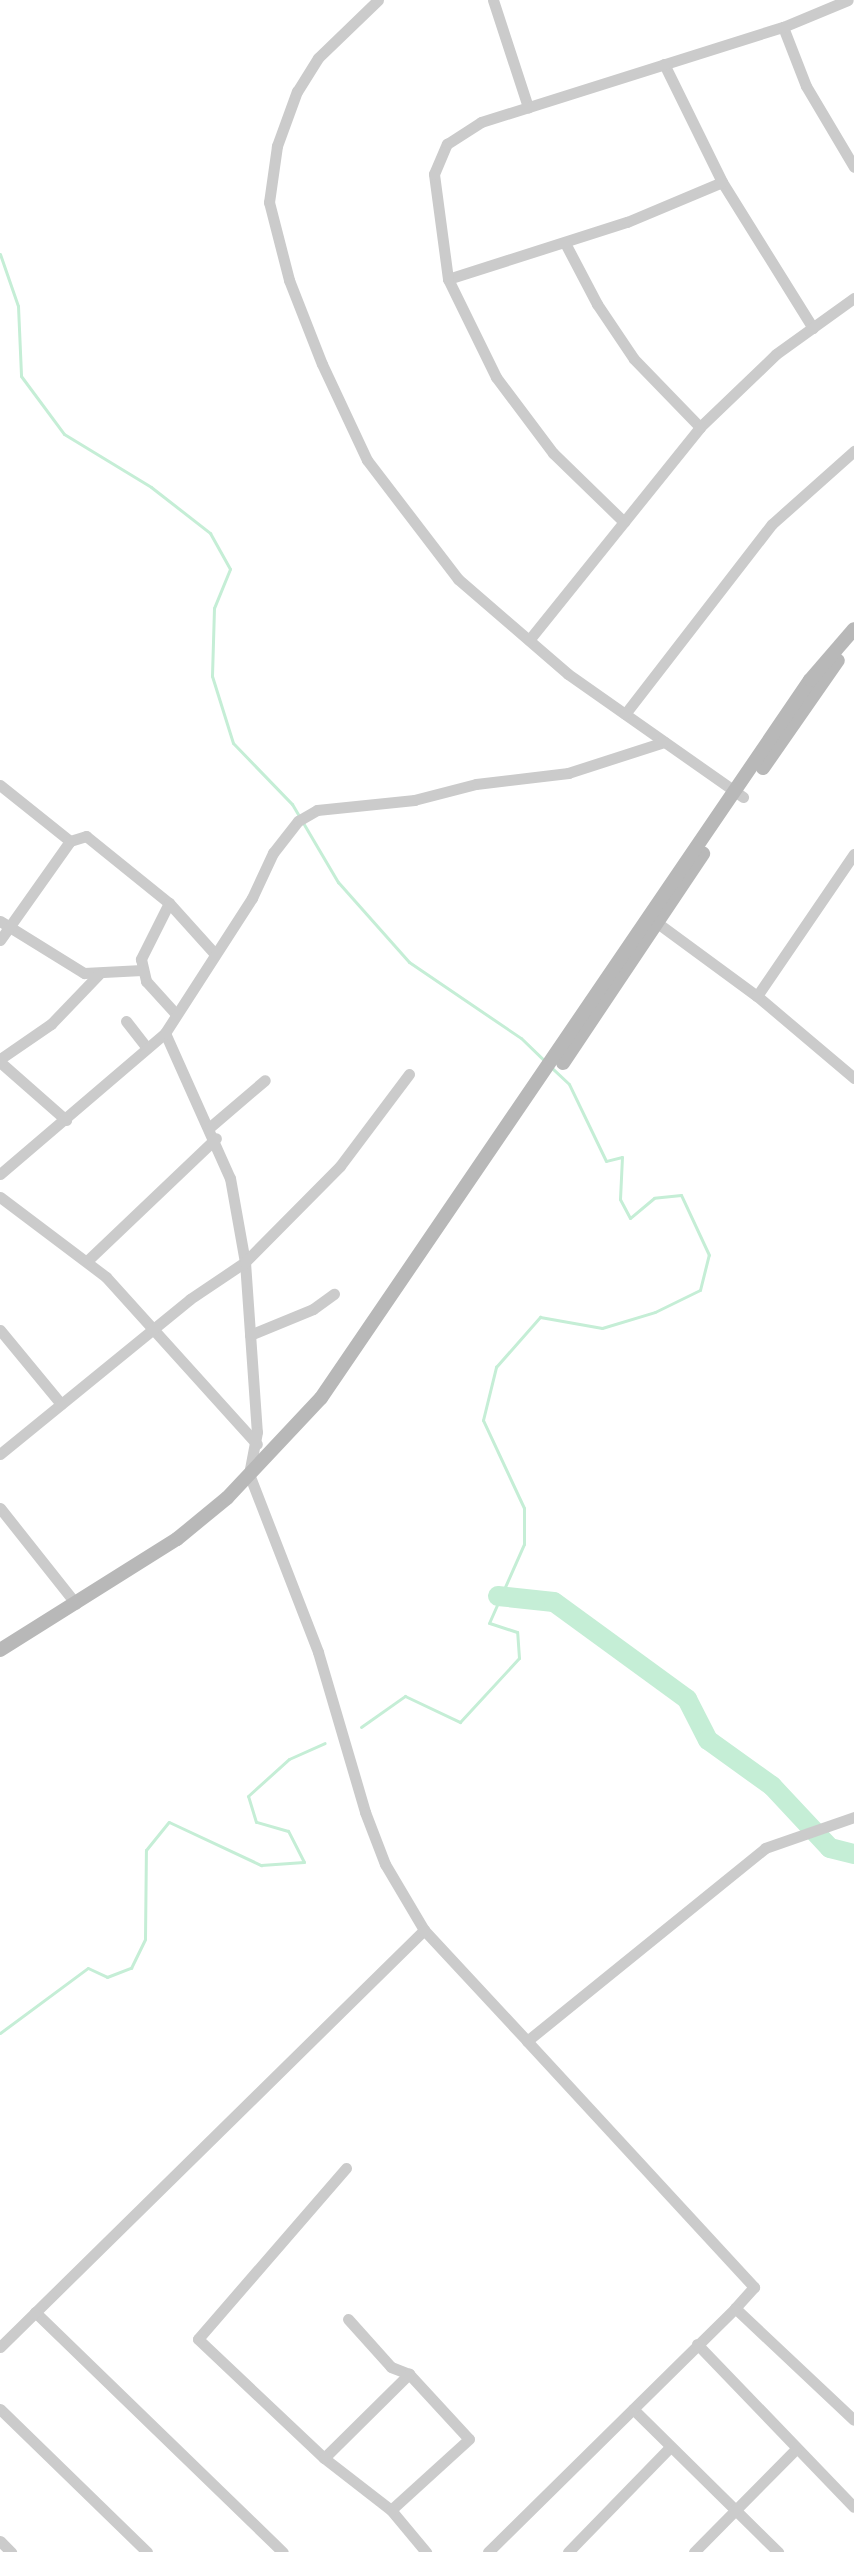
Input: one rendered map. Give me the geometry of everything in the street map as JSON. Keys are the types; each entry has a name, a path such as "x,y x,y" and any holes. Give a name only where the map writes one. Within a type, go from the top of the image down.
{"main road":[{"path":"0,1650 177,1539 249,1474 286,1449 343,1382 739,794 810,680 854,629"},
{"path":"739,794 854,640"}],"street":[{"path":"378,0 318,58 297,91 277,146 269,202 289,280 367,460 458,579 529,640 625,714 739,794"},
{"path":"493,0 528,107"},
{"path":"624,522 553,453 496,377 448,279 434,174 447,144 481,122 783,27 848,0"},
{"path":"783,27 806,86 854,167"},
{"path":"664,64 722,182 813,328"},
{"path":"448,279 565,243 722,182"},
{"path":"565,243 597,304 634,359 700,427"},
{"path":"529,640 700,427 776,354 854,298"},
{"path":"625,714 772,524 854,451"},
{"path":"0,1174 165,1033 175,1013 252,898 273,853 298,821 317,810 414,800 476,784 568,773 664,742"},
{"path":"0,785 70,841"},
{"path":"0,940 70,841 86,836 169,903 214,953"},
{"path":"757,996 852,863"},
{"path":"169,903 141,959 142,970 175,1013"},
{"path":"653,920 757,996 854,1078"},
{"path":"0,921 13,925 73,968 99,974 142,970"},
{"path":"66,1120 0,1061 51,1024 99,974"},
{"path":"126,1021 147,1048"},
{"path":"165,1033 213,1132 230,1178 245,1262 257,1444 249,1474 318,1652 370,1825 385,1864 424,1930 754,2287 488,2552"},
{"path":"0,1454 155,1327 245,1262 340,1166 409,1074"},
{"path":"87,1261 265,1080"},
{"path":"0,1197 87,1261 155,1327 223,1413 257,1444"},
{"path":"250,1335 313,1309 334,1294"},
{"path":"0,1330 61,1404"},
{"path":"0,1508 76,1604"},
{"path":"527,2041 765,1848 854,1817"},
{"path":"0,2347 424,1930"},
{"path":"346,2168 198,2339 324,2458 391,2510 426,2552"},
{"path":"735,2308 854,2420"},
{"path":"35,2312 283,2552"},
{"path":"348,2319 391,2367 409,2374 469,2439 391,2510"},
{"path":"697,2344 795,2450 854,2507"},
{"path":"324,2458 409,2374"},
{"path":"0,2409 147,2552"},
{"path":"633,2409 669,2448 690,2461 778,2552"},
{"path":"568,2552 669,2448"},
{"path":"694,2552 795,2450"},
{"path":"0,2541 11,2552"}],"waterway":[{"path":"0,254 18,306 21,376 64,434 151,487 210,533 230,569 214,608 212,676 233,743 292,804 338,882 409,962 521,1038 546,1062"},
{"path":"361,1727 405,1696 460,1722 519,1658 517,1632 489,1623 524,1544 524,1508 483,1420 496,1367 540,1317 602,1328 655,1312 700,1290 709,1255 681,1195 654,1198 630,1218 620,1199 622,1157 606,1161 569,1084 551,1067"},
{"path":"498,1596 554,1602 687,1699 708,1740 772,1786 830,1848 854,1854"},
{"path":"0,2033 88,1968 107,1977 131,1968 145,1939 146,1850 169,1822 261,1865 304,1862 288,1831 256,1822 248,1796 289,1759 325,1743"}]}
